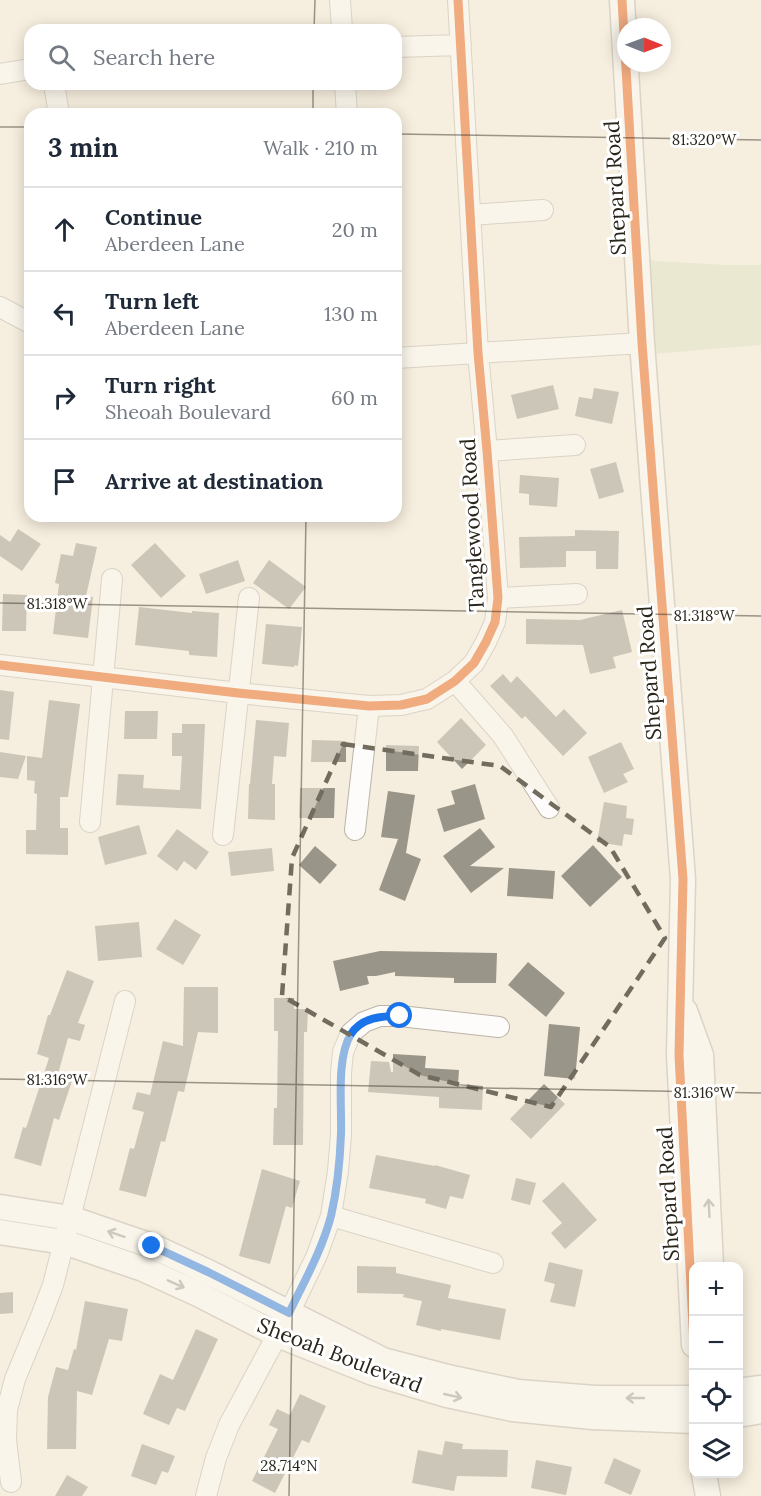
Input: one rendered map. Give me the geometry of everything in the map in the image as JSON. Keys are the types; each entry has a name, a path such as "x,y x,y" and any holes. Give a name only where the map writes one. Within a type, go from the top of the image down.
{"street":[{"path":"340,0 342,24"},
{"name":"Tanglewood Road","path":"0,665 369,706 401,705 426,699 455,681 474,663 495,622 498,598 478,353 458,0"},
{"name":"Shepard Road","path":"622,0 642,343 683,879 679,1055 692,1316"},
{"path":"402,47 461,45"},
{"path":"0,74 24,70"},
{"path":"55,90 58,108"},
{"path":"345,90 347,108"},
{"path":"470,215 543,210"},
{"path":"0,307 24,320"},
{"path":"402,358 642,343"},
{"path":"487,451 575,445"},
{"path":"90,822 112,579"},
{"path":"498,598 578,594"},
{"path":"223,835 249,598"},
{"path":"455,681 503,736 549,808"},
{"path":"355,830 369,706"},
{"name":"Shepard Road","path":"681,999 701,1055 711,1262"},
{"path":"11,1482 6,1440 7,1410 15,1379 53,1285 125,1001"},
{"path":"206,1496 216,1458 229,1425 289,1313 317,1255 331,1216 341,1135 343,1052 351,1033 364,1022 380,1016 400,1016 499,1027"},
{"name":"Sheoah Boulevard","path":"0,1207 70,1218 152,1246 383,1360 518,1392 595,1398 689,1398"},
{"path":"331,1216 493,1263"},
{"name":"Sheoah Boulevard","path":"0,1232 64,1242 143,1269 278,1335 374,1372 447,1395 502,1407 593,1417 689,1421"},
{"path":"743,1390 761,1388"},
{"path":"743,1414 761,1412"}],"highlighted area":[{"path":"343,744 500,766 610,847 665,938 551,1107 420,1075 282,996 292,858"}],"green space":[{"path":"646,258 655,261 761,265 761,345 652,354"}],"building":[{"path":"553,385 559,409 517,419 511,395"},
{"path":"594,388 619,392 612,424 575,416 579,397 592,399"},
{"path":"616,462 624,492 599,499 590,469"},
{"path":"520,475 559,478 557,507 529,505 529,494 519,493"},
{"path":"18,529 41,544 22,571 0,556 0,535 10,542"},
{"path":"575,530 619,531 618,569 596,569 596,551 566,551 566,567 520,568 519,537 575,536"},
{"path":"76,543 97,547 86,596 93,597 88,638 53,634 59,584 55,583 61,554 73,556"},
{"path":"155,543 186,576 161,598 131,565"},
{"path":"238,560 245,581 206,594 199,574"},
{"path":"269,560 306,587 289,609 253,583"},
{"path":"3,594 27,595 26,631 2,631"},
{"path":"139,607 192,613 192,611 219,613 217,657 189,655 189,651 135,645"},
{"path":"622,610 632,652 613,657 616,668 590,674 583,645 526,644 526,619 580,620"},
{"path":"266,624 302,627 298,666 262,664"},
{"path":"503,674 511,683 517,676 556,717 564,709 587,733 563,756 525,716 522,719 490,686"},
{"path":"0,690 14,692 9,740 0,739"},
{"path":"49,700 80,704 68,797 60,797 60,828 68,828 68,855 26,854 26,830 36,830 37,794 34,793 35,781 27,780 27,756 42,758"},
{"path":"125,711 158,711 157,739 124,739"},
{"path":"461,718 486,745 462,769 437,742"},
{"path":"256,720 289,723 286,757 274,756 272,784 275,784 275,820 248,819 249,784"},
{"path":"182,724 205,724 201,809 116,805 118,774 144,775 143,788 180,790 182,756 172,756 172,733 182,733"},
{"path":"312,740 346,741 346,762 311,762"},
{"path":"621,742 634,769 623,774 628,782 604,793 588,757"},
{"path":"386,745 419,746 418,771 386,771"},
{"path":"0,752 26,756 18,779 0,777"},
{"path":"475,784 485,819 444,832 437,809 455,804 451,791"},
{"path":"300,788 335,788 334,818 299,818"},
{"path":"388,791 415,795 406,853 421,859 405,901 379,890 398,839 381,837"},
{"path":"604,802 627,806 626,818 634,819 632,835 624,834 622,846 597,842"},
{"path":"139,825 147,854 105,865 98,837"},
{"path":"480,828 495,847 470,866 504,868 471,893 443,856"},
{"path":"177,829 209,852 196,870 184,861 177,871 157,856"},
{"path":"593,845 622,877 590,907 561,876"},
{"path":"315,846 337,865 320,884 299,865"},
{"path":"272,848 274,871 231,876 228,852"},
{"path":"509,868 555,871 553,899 507,896"},
{"path":"175,919 201,935 183,965 156,949"},
{"path":"139,922 142,957 98,961 95,926"},
{"path":"380,951 497,953 496,983 454,983 454,978 395,976 395,972 367,976 369,984 340,991 333,961"},
{"path":"528,962 565,993 546,1017 508,985"},
{"path":"67,970 94,981 78,1023 85,1025 80,1041 68,1038 58,1074 73,1078 59,1120 54,1118 41,1166 14,1158 49,1058 37,1054 48,1015 50,1015"},
{"path":"184,987 218,987 218,1033 198,1032 184,1092 178,1091 165,1142 161,1141 146,1197 119,1190 130,1148 134,1149 144,1112 132,1109 137,1092 150,1095 163,1041 183,1046"},
{"path":"274,998 294,998 294,1009 308,1009 307,1032 304,1032 303,1145 273,1145 274,1108 277,1108 278,1031 274,1031"},
{"path":"549,1024 580,1027 575,1079 544,1076"},
{"path":"393,1054 426,1056 425,1068 459,1070 458,1084 483,1086 482,1110 439,1108 439,1097 368,1092 371,1061 389,1062 391,1072 393,1072"},
{"path":"544,1084 565,1104 531,1139 510,1119"},
{"path":"376,1155 435,1165 470,1175 463,1199 450,1196 446,1209 425,1203 426,1199 369,1188"},
{"path":"262,1169 300,1181 292,1208 286,1206 270,1264 239,1256"},
{"path":"516,1178 536,1183 530,1205 511,1200"},
{"path":"563,1182 597,1220 565,1249 551,1233 562,1223 542,1201"},
{"path":"549,1262 583,1270 575,1307 550,1302 555,1284 544,1281"},
{"path":"357,1266 396,1267 396,1273 451,1285 448,1298 506,1309 500,1340 416,1325 422,1301 403,1297 404,1294 357,1293"},
{"path":"13,1292 13,1313 0,1314 0,1293"},
{"path":"85,1301 128,1309 122,1341 109,1339 92,1395 77,1391 76,1449 47,1449 48,1397 56,1367 68,1370 74,1349 76,1350"},
{"path":"196,1329 218,1339 185,1411 177,1408 169,1425 143,1414 160,1374 173,1380"},
{"path":"300,1394 326,1406 309,1443 302,1440 275,1493 252,1481 278,1429 269,1425 277,1409 290,1415"},
{"path":"445,1441 463,1444 462,1449 508,1450 507,1477 457,1476 454,1491 412,1483 418,1450 442,1455"},
{"path":"142,1444 175,1456 168,1473 162,1471 156,1485 131,1476"},
{"path":"614,1458 641,1470 631,1495 604,1483"},
{"path":"536,1460 572,1467 566,1495 531,1488"},
{"path":"67,1475 88,1487 82,1496 55,1496"}],"cycle path":[{"path":"0,665 369,706 401,705 427,699 455,681 474,663 495,622 498,598 478,353 458,0"},
{"path":"622,0 642,343 683,879 679,1055 692,1316"}],"route":[{"path":"152,1246 289,1313 317,1255 331,1216 341,1135 343,1052 351,1033 364,1022 380,1016 400,1016"}]}
